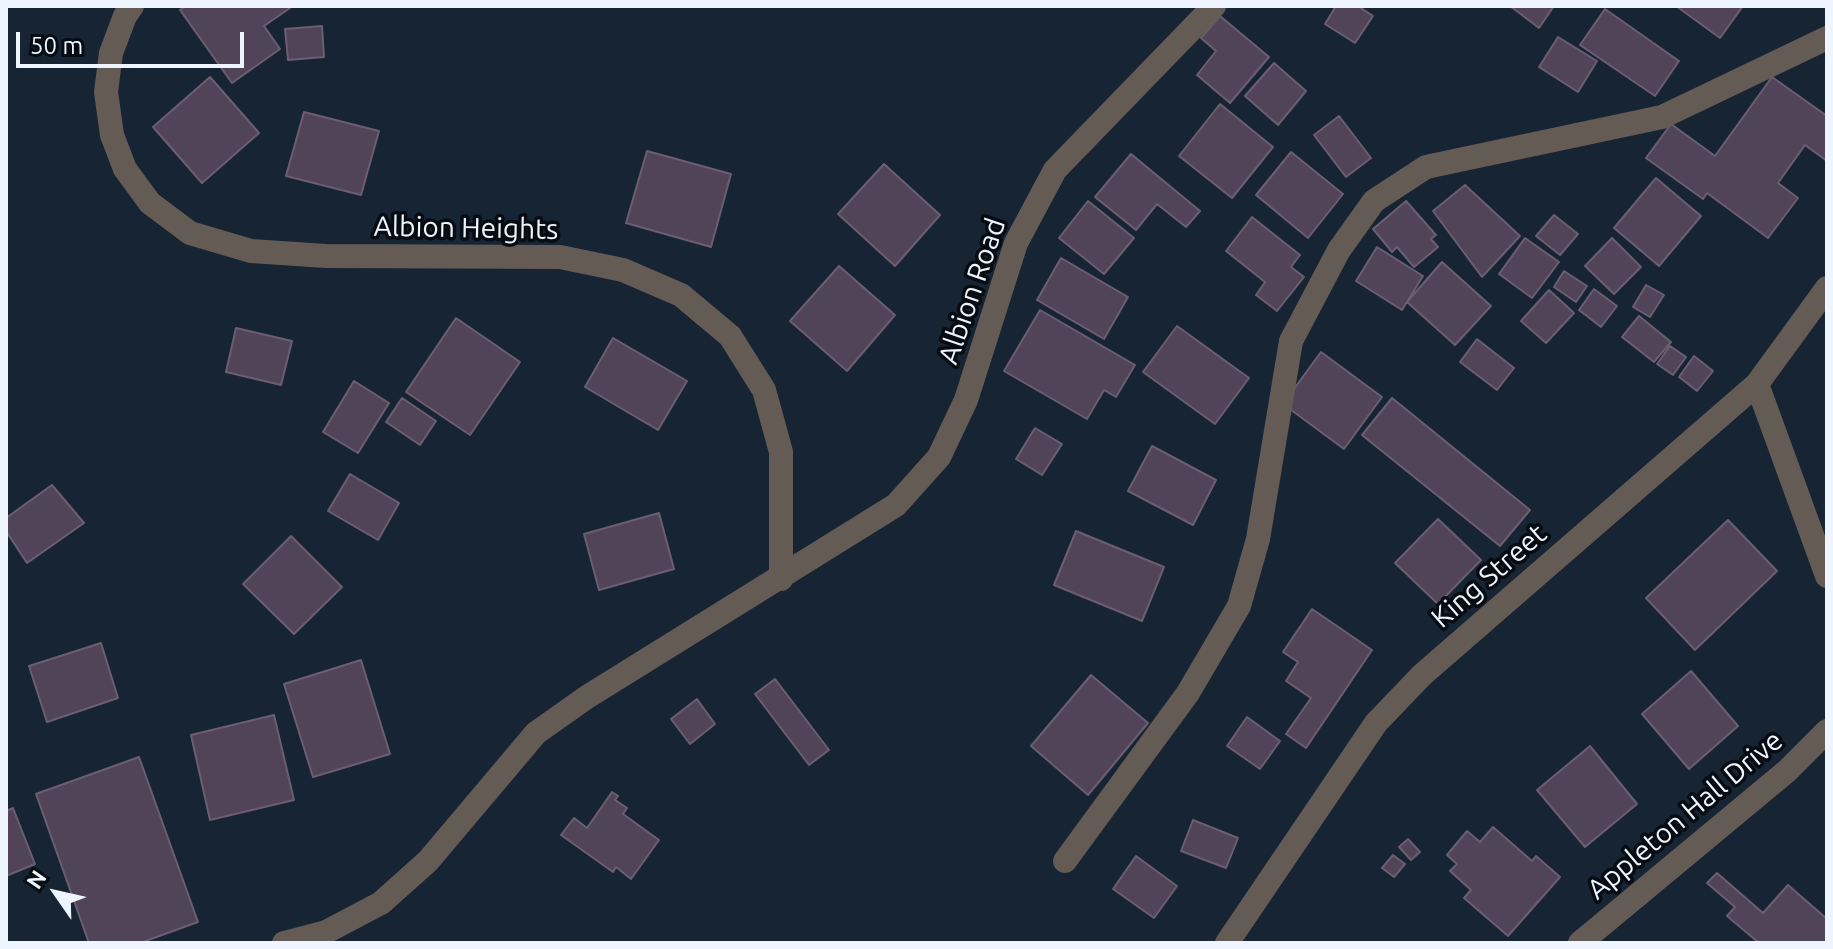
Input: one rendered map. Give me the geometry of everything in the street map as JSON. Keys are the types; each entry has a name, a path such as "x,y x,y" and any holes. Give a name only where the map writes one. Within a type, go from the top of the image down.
{"street":[{"name":"Albion Heights","path":"132,6 111,53 106,92 112,135 125,169 150,203 190,233 251,251 326,256 560,257 623,270 681,295 730,336 764,390 781,452 781,579"},
{"name":"Albion Road","path":"284,943 326,932 381,903 428,861 536,733 587,697 896,505 939,457 966,400 1016,243 1055,170 1214,6"},
{"path":"1065,861 1188,693 1239,606 1258,539 1291,341 1339,250 1374,201 1426,167 1662,117 1827,38"},
{"name":"King Street","path":"1227,943 1376,723 1422,675 1757,384 1827,288"},
{"path":"1757,384 1827,576"},
{"name":"Appleton Hall Drive","path":"1580,943 1787,771 1827,731"}],"building":[{"path":"186,6 290,8 264,26 280,49 232,83 180,10"},
{"path":"1336,6 1358,6 1373,16 1355,43 1325,24"},
{"path":"1510,6 1554,6 1539,28"},
{"path":"1676,6 1743,6 1720,38"},
{"path":"1605,9 1679,61 1655,96 1580,45"},
{"path":"1220,16 1269,57 1230,103 1197,75 1216,51 1201,38"},
{"path":"322,26 324,57 288,60 285,29"},
{"path":"1558,37 1597,61 1578,92 1539,67"},
{"path":"1274,63 1306,91 1278,125 1245,96"},
{"path":"210,77 259,133 202,183 153,127"},
{"path":"1772,77 1827,116 1827,161 1805,145 1778,183 1798,198 1768,238 1707,193 1703,199 1646,158 1671,124 1715,156"},
{"path":"1220,104 1273,147 1232,198 1179,156"},
{"path":"304,112 379,131 361,195 286,176"},
{"path":"1339,116 1371,158 1346,177 1314,135"},
{"path":"647,151 731,174 711,247 626,223"},
{"path":"1291,152 1343,194 1308,238 1256,195"},
{"path":"1131,154 1200,211 1186,227 1157,204 1136,230 1095,197"},
{"path":"884,164 940,215 895,266 838,214"},
{"path":"1656,178 1701,216 1659,266 1614,228"},
{"path":"1465,185 1520,236 1482,277 1433,211"},
{"path":"1088,201 1134,238 1104,274 1059,238"},
{"path":"1406,201 1436,235 1431,239 1438,247 1414,267 1397,247 1392,252 1373,229"},
{"path":"1554,215 1578,234 1560,255 1536,236"},
{"path":"1252,217 1300,255 1291,267 1304,277 1277,311 1256,295 1265,282 1226,251"},
{"path":"1525,238 1559,262 1532,298 1499,274"},
{"path":"1612,238 1641,267 1614,294 1585,266"},
{"path":"1377,247 1423,276 1402,310 1356,281"},
{"path":"1061,258 1128,297 1104,339 1037,300"},
{"path":"1442,262 1491,306 1455,345 1407,302"},
{"path":"839,266 895,315 847,371 790,321"},
{"path":"1564,271 1587,286 1576,302 1554,287"},
{"path":"1646,285 1664,295 1650,317 1633,307"},
{"path":"1594,289 1617,306 1601,327 1579,310"},
{"path":"1549,290 1574,313 1546,343 1521,321"},
{"path":"1040,310 1135,365 1116,397 1104,390 1087,419 1004,371"},
{"path":"1639,316 1671,342 1654,362 1622,337"},
{"path":"456,318 520,362 470,435 406,392"},
{"path":"1177,326 1249,378 1215,424 1143,372"},
{"path":"236,328 292,341 281,385 226,372"},
{"path":"613,338 687,381 658,430 585,387"},
{"path":"1477,339 1514,368 1497,390 1460,362"},
{"path":"1670,346 1686,357 1673,375 1657,364"},
{"path":"1321,352 1382,397 1344,449 1283,404"},
{"path":"1694,356 1713,371 1697,391 1679,377"},
{"path":"354,381 389,403 358,453 323,432"},
{"path":"402,398 436,421 420,445 386,422"},
{"path":"1392,398 1530,510 1500,546 1362,435"},
{"path":"1035,428 1062,444 1042,475 1016,459"},
{"path":"1152,446 1216,480 1193,525 1128,491"},
{"path":"350,474 399,503 378,540 328,511"},
{"path":"52,485 84,523 27,563 6,531 6,518"},
{"path":"659,513 674,569 599,590 584,534"},
{"path":"1438,519 1481,560 1438,604 1395,563"},
{"path":"1728,520 1777,571 1695,650 1646,598"},
{"path":"1076,531 1164,567 1142,621 1054,585"},
{"path":"291,536 342,587 294,634 243,584"},
{"path":"1312,609 1372,650 1306,748 1286,734 1311,698 1286,681 1298,662 1283,652"},
{"path":"101,643 118,698 47,722 29,666"},
{"path":"361,660 390,754 313,777 284,684"},
{"path":"1691,671 1738,726 1689,769 1642,714"},
{"path":"1091,675 1148,723 1088,795 1031,746"},
{"path":"775,679 829,750 809,765 755,694"},
{"path":"697,699 715,724 690,744 671,719"},
{"path":"274,715 294,800 210,820 191,735"},
{"path":"1247,717 1280,741 1260,769 1227,746"},
{"path":"1590,746 1637,804 1585,847 1537,790"},
{"path":"139,757 198,922 140,943 89,943 36,794"},
{"path":"612,792 618,796 615,800 627,808 623,814 659,840 631,879 616,867 613,872 561,835 574,818 587,828"},
{"path":"13,808 35,864 6,876 6,811"},
{"path":"1193,820 1238,838 1226,868 1181,851"},
{"path":"1493,827 1532,861 1536,856 1560,877 1508,936 1464,898 1471,890 1450,871 1457,864 1447,855 1467,831 1480,842"},
{"path":"1408,839 1420,852 1411,860 1399,847"},
{"path":"1393,855 1405,864 1394,877 1382,868"},
{"path":"1136,856 1177,886 1154,918 1113,889"},
{"path":"1717,873 1763,913 1788,885 1827,919 1827,943 1759,943 1727,916 1735,907 1707,883"}]}
